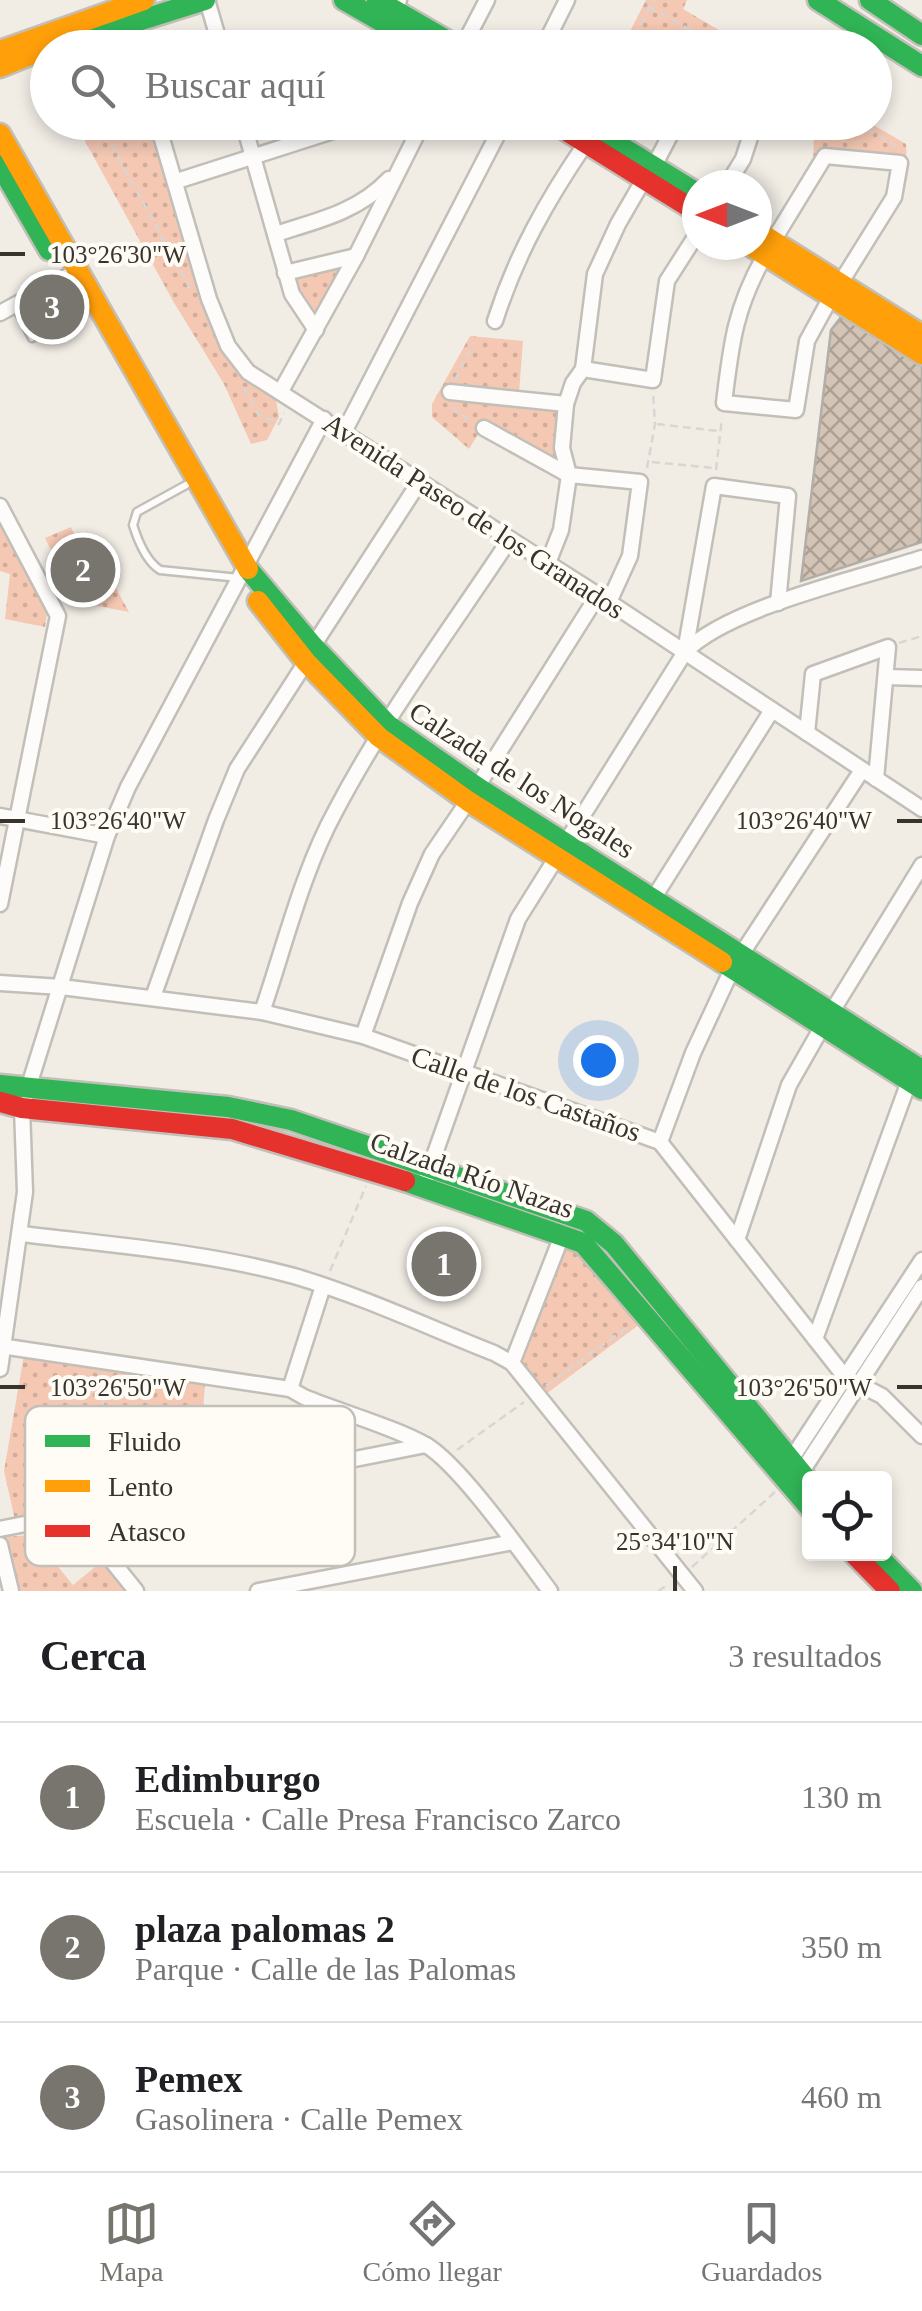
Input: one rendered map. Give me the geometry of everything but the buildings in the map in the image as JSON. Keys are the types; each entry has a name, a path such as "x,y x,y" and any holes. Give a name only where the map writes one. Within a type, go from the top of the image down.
{"street":[{"path":"66,30 131,7 206,0 215,30"},
{"path":"344,0 390,8 429,30"},
{"path":"471,30 487,0"},
{"path":"552,30 568,0"},
{"path":"818,0 865,30"},
{"path":"869,30 880,3 922,34"},
{"path":"86,30 131,7"},
{"path":"390,8 411,30"},
{"path":"2,53 30,43"},
{"path":"892,47 922,66"},
{"path":"2,53 30,50"},
{"name":"Calzada de los Nogales","path":"0,134 8,176 71,274 243,573 310,654 383,731 473,794 827,1020 918,1073"},
{"name":"Avenida Paseo de los Granados","path":"163,140 210,299 228,346 248,372 922,809"},
{"path":"248,140 285,273 302,313 316,330"},
{"path":"177,182 305,140"},
{"path":"281,391 356,256 414,140"},
{"path":"344,432 495,140"},
{"path":"495,321 510,274 533,226 584,140"},
{"path":"604,140 682,200"},
{"path":"548,563 562,530 569,475 562,448 566,404 582,370 595,274 618,224 668,140"},
{"path":"736,170 749,140"},
{"path":"756,260 734,328 724,403 796,410 806,341 894,197 900,164 825,156 772,228"},
{"path":"275,234 341,213 372,197 399,169"},
{"path":"649,172 682,186"},
{"path":"772,250 836,290 922,335"},
{"path":"285,273 356,256"},
{"path":"582,370 653,380 667,281 682,258"},
{"path":"0,313 71,274"},
{"name":"Calzada de los Nogales","path":"71,274 83,309 136,387 186,485 208,513"},
{"path":"836,290 922,354"},
{"path":"450,392 566,404"},
{"path":"0,1369 4,1304 22,1234 24,1099 107,836 128,787 324,419"},
{"path":"362,1036 432,854 630,556 640,482 569,475 484,428"},
{"path":"154,997 237,770 420,481"},
{"path":"684,652 714,486 788,496 778,604"},
{"path":"0,506 58,616 0,904"},
{"path":"262,1012 315,854 335,810 510,539"},
{"path":"426,1177 518,919 684,652 713,628 922,558"},
{"path":"807,733 812,674 888,647 876,779"},
{"path":"886,677 922,678"},
{"path":"653,899 772,710"},
{"path":"660,1142 693,1053 737,961 862,770"},
{"path":"0,816 107,836"},
{"name":"Calzada de los Nogales","path":"560,848 653,899 737,961"},
{"path":"737,1240 789,1085 922,865"},
{"name":"Calle de los Castaños","path":"0,984 61,987 262,1012 362,1036 660,1142 852,1381 882,1396 922,1436"},
{"path":"815,1339 918,1073"},
{"name":"Calzada Río Nazas","path":"0,1085 24,1099 232,1129 373,1170 426,1177 586,1221 602,1231 793,1478"},
{"name":"Calzada Río Nazas","path":"0,1102 24,1099 228,1106 291,1120 563,1233 595,1253 793,1478"},
{"path":"512,1363 563,1233"},
{"path":"22,1234 258,1267 323,1286 512,1363 695,1591"},
{"path":"793,1478 922,1260"},
{"path":"290,1389 323,1286"},
{"path":"852,1381 922,1287"},
{"path":"1,1345 290,1389 324,1406"},
{"path":"355,1418 426,1446 444,1460 550,1591"},
{"path":"355,1460 426,1446"},
{"path":"0,1529 25,1524"},
{"path":"258,1591 513,1542"},
{"path":"0,1545 11,1591"},
{"path":"861,1561 890,1591"},
{"path":"883,1561 912,1591"},
{"path":"116,1566 136,1591"}],"lane":[{"path":"15,304 32,338 83,309"},
{"path":"186,485 137,512 133,525 153,565 160,570 243,573"}],"path":[{"path":"638,30 654,0"},
{"path":"650,8 690,30"},
{"path":"888,140 897,145 900,164"},
{"path":"474,343 450,392 456,412 484,428"},
{"path":"640,482 650,462 655,424 653,380"},
{"path":"650,462 716,468 724,403"},
{"path":"655,424 720,432"},
{"path":"888,647 922,636"},
{"path":"323,1286 373,1170"},
{"path":"96,1358 103,1406"},
{"path":"658,1591 681,1576 793,1478"}],"shaded area":[{"path":"646,0 687,0 683,9 719,30 631,30"},
{"path":"892,136 906,144 907,166 828,161 813,172 814,140 892,140"},
{"path":"84,140 158,140 226,353 237,374 276,400 279,417 267,440 251,444 224,384 173,301"},
{"path":"349,262 315,327 289,275"},
{"path":"470,336 523,341 519,393 564,397 555,448 559,465 485,423 469,449 432,417 432,404"},
{"path":"0,514 48,606 45,627 5,619 10,574 0,571"},
{"path":"71,527 76,538 86,534 129,612 77,602 45,538"},
{"path":"564,1239 586,1249 644,1321 542,1397 516,1363"},
{"path":"24,1355 205,1383 203,1406 25,1406 25,1518 15,1520 4,1471"},
{"path":"25,1535 25,1566 57,1566 73,1585 96,1566 113,1566 134,1591 16,1591 3,1537"}],"traffic: fast":[{"path":"109,30 205,0"},
{"path":"344,0 396,30"},
{"path":"377,0 429,30"},
{"path":"818,0 865,30"},
{"path":"870,0 922,35"},
{"path":"892,47 922,66"},
{"path":"610,140 682,184"},
{"path":"0,165 49,250"},
{"path":"248,569 313,646 388,725 477,787 922,1070"},
{"path":"722,962 922,1089"},
{"path":"0,1085 228,1107 291,1120 586,1221 614,1244 802,1473"},
{"path":"405,1181 583,1243 802,1499"},
{"path":"883,1561 912,1591"}],"traffic: slow":[{"path":"59,30 144,0"},
{"path":"0,51 30,40"},
{"path":"0,67 30,55"},
{"path":"0,134 248,569"},
{"path":"772,240 922,335"},
{"path":"772,259 922,354"},
{"path":"258,601 306,662 379,737 468,801 722,962"}],"traffic: jam":[{"path":"581,140 682,203"},
{"path":"0,1102 22,1108 232,1129 405,1181"},
{"path":"861,1561 890,1591"}],"place":[{"name":"Pemex","path":"52,307"},
{"name":"plaza palomas 2","path":"83,570"},
{"name":"Edimburgo","path":"444,1264"}]}
